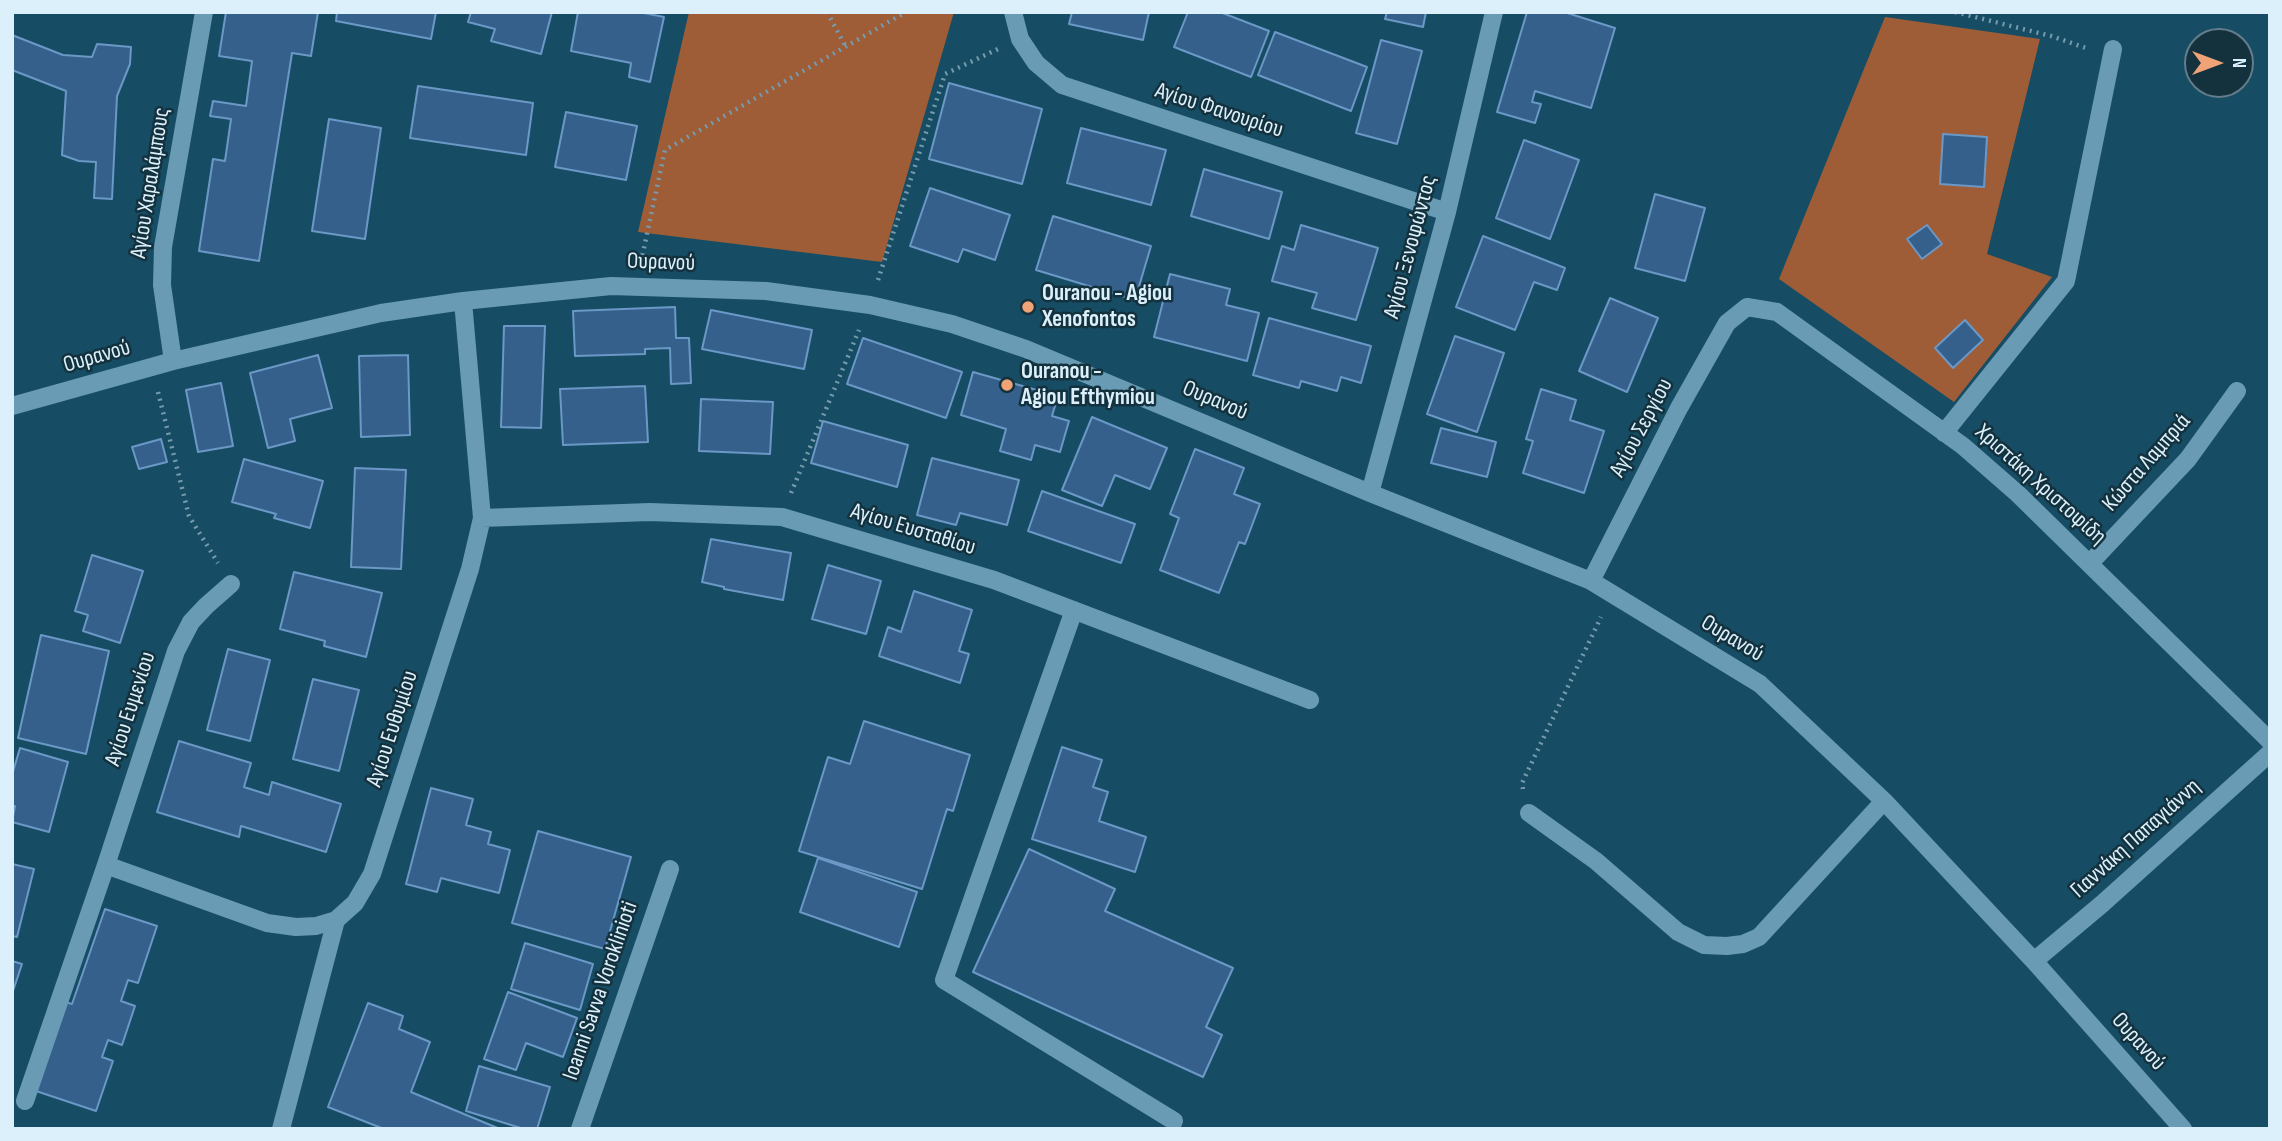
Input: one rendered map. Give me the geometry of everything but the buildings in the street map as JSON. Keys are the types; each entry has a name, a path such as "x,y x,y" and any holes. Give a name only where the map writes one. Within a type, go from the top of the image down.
{"street":[{"name":"Αγίου Χαραλάμπους","path":"173,361 162,285 163,247 204,12"},
{"name":"Αγίου Φανουρίου","path":"1013,12 1020,39 1036,63 1062,85 1447,212"},
{"name":"Αγίου Ξενοφώντος","path":"1370,493 1447,212 1494,12"},
{"path":"1944,433 2066,281 2112,53"},
{"name":"Ουρανού","path":"12,406 173,361 381,313 463,301 611,286 766,291 870,305 952,324 1026,349 1370,493 1591,581 1760,684 1884,801 2034,961 2183,1129"},
{"name":"Αγίου Ευθυμίου","path":"336,920 355,903 372,874 470,569 482,518 463,301"},
{"name":"Χριστάκη Χριστοφίδη","path":"1747,307 1777,312 1944,433 2018,494 2270,741"},
{"name":"Αγίου Σεργίου","path":"1591,581 1679,408 1727,323 1747,307"},
{"name":"Κώστα Λαμπριά","path":"2090,563 2188,458 2237,391"},
{"name":"Αγίου Ευσταθίου","path":"482,518 650,512 782,517 994,580 1310,700"},
{"name":"Αγίου Ευμενίου","path":"25,1101 176,651 191,622 231,584"},
{"path":"1074,610 944,980 1174,1121"},
{"name":"Γιαννάκη Παπαγιάννη","path":"2034,961 2102,904 2270,753"},
{"path":"1528,813 1595,862 1678,932 1704,945 1727,946 1743,944 1759,937 1884,801"},
{"path":"106,865 267,923 296,927 316,926 336,920"},
{"name":"Ioanni Savva Voroklinioti","path":"580,1129 670,869"},
{"path":"281,1129 336,920"}],"path":[{"path":"827,12 846,47"},
{"path":"636,287 666,150 906,12"},
{"path":"1955,12 2112,53"},
{"path":"782,517 870,305 945,74 1020,39"},
{"path":"152,367 189,516 231,584"},
{"path":"1528,813 1522,783 1612,594"}],"shaded area":[{"path":"689,12 954,12 882,262 638,232"},
{"path":"1885,17 2040,39 1987,254 2052,277 1954,402 1779,279"}],"place":[{"name":"Ouranou - Agiou Xenofontos","path":"1028,307"},
{"name":"Ouranou - Agiou Efthymiou","path":"1007,385"}]}
